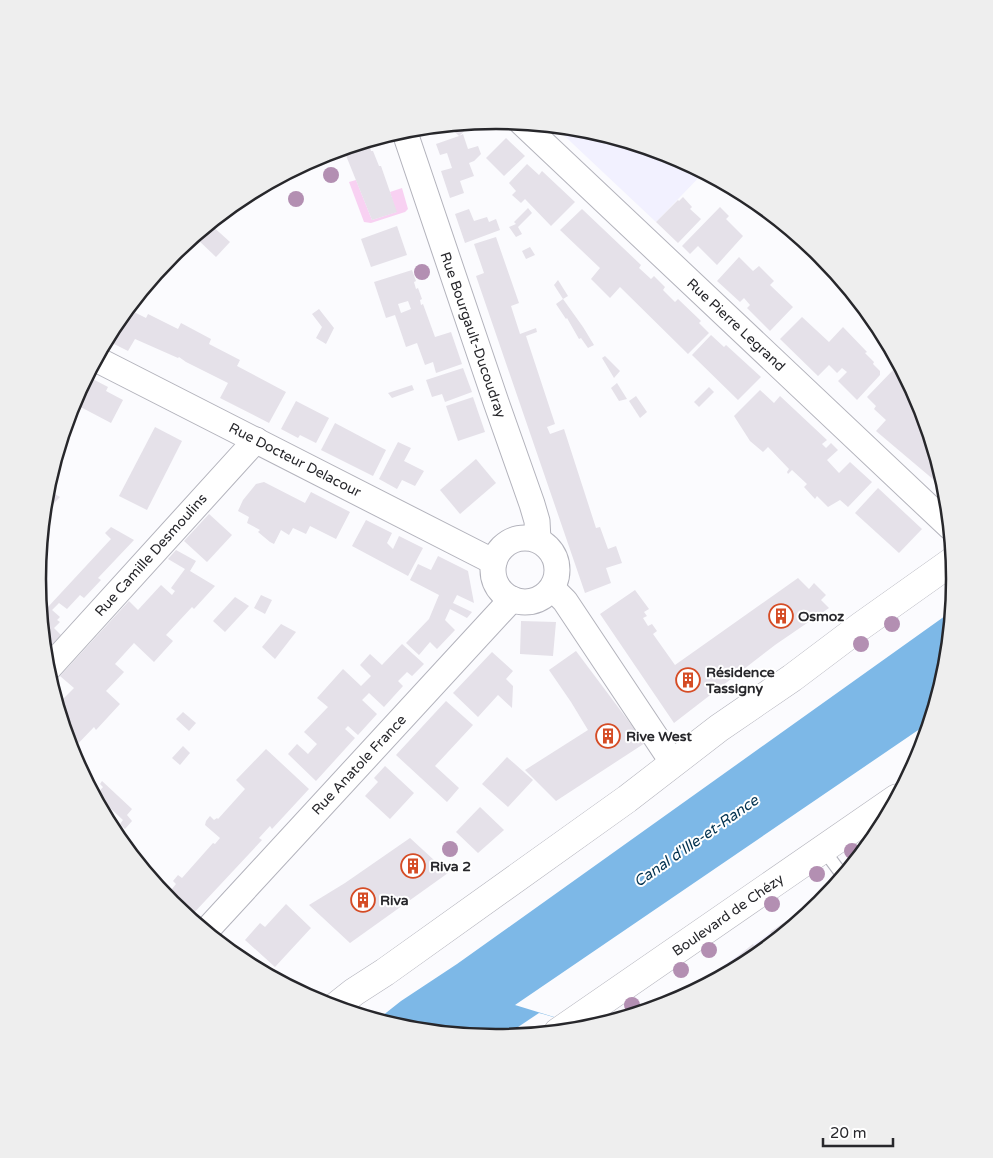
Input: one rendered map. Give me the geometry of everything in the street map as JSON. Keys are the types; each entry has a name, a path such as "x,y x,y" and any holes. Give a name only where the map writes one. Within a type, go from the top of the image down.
{"main road":[{"path":"342,1001 627,799 719,728 792,678 947,565"},
{"name":"Boulevard de Chézy","path":"571,1023 884,807"}],"street":[{"name":"Rue Pierre Legrand","path":"531,131 943,519"},
{"name":"Rue Bourgault-Ducoudray","path":"407,138 532,504 537,521 538,540"},
{"name":"Rue Docteur Delacour","path":"103,362 494,562"},
{"name":"Rue Camille Desmoulins","path":"54,662 256,440"},
{"path":"527,537 538,540 552,552 556,561 556,579 552,588 546,594 529,602 520,602 502,593 496,584 493,573 494,562 498,552 511,541 527,537"},
{"path":"552,588 565,601 673,763"},
{"name":"Rue Anatole France","path":"210,926 512,599"}],"lane":[{"path":"823,849 839,871"}],"shaded area":[{"path":"563,134 613,144 669,163 699,177 656,222"},
{"path":"356,180 372,220 396,212 390,192 402,188 408,209 405,212 371,223 364,222 349,182"},
{"path":"798,913 747,953 705,978"}],"water":[{"name":"Canal d'Ille-et-Rance","path":"945,616 938,667 921,728 515,1005 572,1023 526,1028 467,1028 409,1021 384,1015"}],"pier":[{"path":"539,1013 572,1023 526,1028 516,1028"}],"building":[{"path":"465,130 459,136 454,131"},
{"path":"463,134 468,149 478,146 481,154 469,163 474,176 460,181 464,193 450,198 441,171 452,168 447,153 440,155 436,144"},
{"path":"506,138 525,156 504,176 486,158"},
{"path":"370,147 379,166 381,166 397,212 372,220 346,155"},
{"path":"527,164 539,175 542,171 575,202 551,226 525,199 521,203 512,195 516,191 509,183"},
{"path":"683,197 692,207 690,209 701,219 678,243 656,222"},
{"path":"720,207 729,216 726,219 743,236 717,265 698,246 690,254 682,246"},
{"path":"528,208 532,213 518,227 522,234 516,237 509,227 516,224 514,222"},
{"path":"469,209 474,221 487,217 489,222 496,219 500,230 465,243 455,214"},
{"path":"582,209 641,265 639,268 651,279 654,276 665,287 663,290 675,302 678,299 701,321 699,323 709,333 688,354 620,287 610,298 591,279 600,268 560,230"},
{"path":"397,226 407,255 371,267 361,239"},
{"path":"215,228 230,242 216,257 199,241"},
{"path":"496,237 519,303 511,306 520,334 536,328 537,332 526,336 555,424 547,427 550,434 564,429 596,528 600,527 608,549 616,546 622,563 606,568 611,583 585,593 476,276 484,273 474,244"},
{"path":"530,247 535,255 526,259 522,251"},
{"path":"739,257 753,271 759,266 774,281 770,285 793,307 770,331 747,308 750,305 744,298 740,302 717,281"},
{"path":"412,270 416,281 414,282 416,289 418,288 422,299 420,300 421,305 423,304 435,337 451,332 462,364 436,373 433,362 425,365 417,343 406,347 395,315 386,318 374,282","holes":["408,301 411,309 401,313 398,304"]},
{"path":"558,280 568,296 563,299 554,285"},
{"path":"563,299 594,345 588,348 581,338 579,339 567,318 556,304"},
{"path":"319,309 334,328 326,344 316,338 322,327 312,314"},
{"path":"134,312 146,318 148,314 178,329 181,323 211,339 209,344 240,360 237,366 286,392 269,423 220,398 228,383 179,357 135,339 128,351 113,344"},
{"path":"802,317 829,342 843,327 867,352 865,353 880,371 880,375 857,400 838,381 847,372 842,368 837,373 829,365 818,376 780,339"},
{"path":"711,335 724,347 726,345 761,377 738,400 692,355"},
{"path":"605,356 620,371 614,378 602,358"},
{"path":"463,368 472,392 445,402 442,394 432,397 426,380"},
{"path":"894,369 923,434 936,481 876,431 886,420 874,409 876,406 867,397"},
{"path":"93,379 108,387 106,391 123,400 111,423 81,407"},
{"path":"617,383 627,399 619,401 611,388"},
{"path":"412,385 414,390 392,398 388,393"},
{"path":"709,387 714,392 699,407 694,402"},
{"path":"760,390 774,403 780,396 827,440 822,444 826,448 831,443 838,450 827,460 839,473 850,462 872,482 848,507 840,500 828,507 817,496 815,499 804,487 807,484 792,470 788,474 789,469 768,447 763,452 750,441 734,416"},
{"path":"636,396 647,412 640,418 629,401"},
{"path":"473,397 485,432 458,441 446,406"},
{"path":"296,401 329,418 316,443 300,435 298,438 281,429"},
{"path":"335,423 386,450 373,476 321,450"},
{"path":"155,427 182,441 147,510 119,496"},
{"path":"398,442 411,448 404,461 424,471 415,486 402,480 397,489 379,479"},
{"path":"476,459 496,483 460,514 440,490"},
{"path":"264,482 305,503 311,492 350,512 336,539 310,526 306,534 293,528 289,535 281,530 274,544 270,542 258,532 260,530 247,523 249,517 238,511 243,500 256,484"},
{"path":"878,488 922,529 899,553 855,513"},
{"path":"55,494 60,497 53,505"},
{"path":"209,514 232,535 207,562 184,541"},
{"path":"366,520 392,533 387,543 393,549 399,536 423,548 408,576 352,546"},
{"path":"111,527 134,540 98,578 101,580 84,598 80,595 67,609 59,603 52,610 60,617 57,620 60,622 54,628 61,635 51,646 47,606 48,607 111,539 105,533"},
{"path":"176,550 196,561 190,571 215,586 166,635 173,641 154,662 134,643 115,664 124,672 106,691 120,704 96,730 94,727 78,744 63,699 74,688 60,676 129,601 138,610 161,585 172,595 175,591 171,588 185,569 168,559"},
{"path":"438,556 468,571 474,603 457,595 453,603 472,612 467,618 450,609 445,620 455,630 437,649 430,642 419,655 406,643 429,619 439,595 410,580 418,564 431,570"},
{"path":"798,578 809,589 814,583 826,595 821,600 829,608 775,645 674,723 600,614 635,590 649,609 644,612 647,616 643,618 648,626 652,624 657,631 653,634 675,665"},
{"path":"261,595 272,600 265,614 254,608"},
{"path":"235,597 249,606 225,632 213,621"},
{"path":"521,621 556,622 553,656 520,654"},
{"path":"281,624 296,632 275,659 262,647"},
{"path":"402,644 424,664 412,676 407,672 398,681 403,686 384,707 369,693 362,700 377,714 358,735 348,726 345,729 355,738 316,781 288,754 297,744 308,754 317,744 304,732 328,707 317,698 343,669 361,686 371,676 360,665 370,654 382,665"},
{"name":"Rive West","path":"576,651 645,743 556,801 525,770 588,730 549,670"},
{"path":"492,652 513,671 506,679 513,686 512,708 498,695 478,717 453,693"},
{"path":"446,701 473,725 435,766 459,788 447,802 396,755"},
{"path":"183,712 196,723 189,731 176,719"},
{"path":"183,746 190,753 180,765 172,758"},
{"path":"266,749 309,789 272,829 270,826 259,838 262,840 194,913 171,890 176,884 173,881 178,875 182,878 213,843 215,844 220,838 205,825 206,821 210,816 214,820 218,819 245,789 236,780"},
{"path":"507,757 533,780 508,807 482,784"},
{"path":"385,766 414,793 390,819 365,796 378,782 374,778"},
{"path":"102,781 132,809 127,815 132,821 125,829 120,824 123,820 107,804 100,791 103,787 100,784"},
{"path":"480,807 504,830 478,853 456,832"},
{"name":"Riva","path":"410,838 448,873 350,943 309,905 345,883"},
{"path":"286,904 311,928 275,967 245,940 260,923 265,927"},
{"path":"799,913 772,935 770,932"},
{"path":"766,937 767,939 747,953 734,961 733,960 753,944 754,946"}],"place":[{"name":"Osmoz","path":"781,616"},
{"name":"Résidence Tassigny","path":"688,680"},
{"name":"Rive West","path":"608,736"},
{"name":"Riva 2","path":"413,866"},
{"name":"Riva","path":"363,900"}]}
